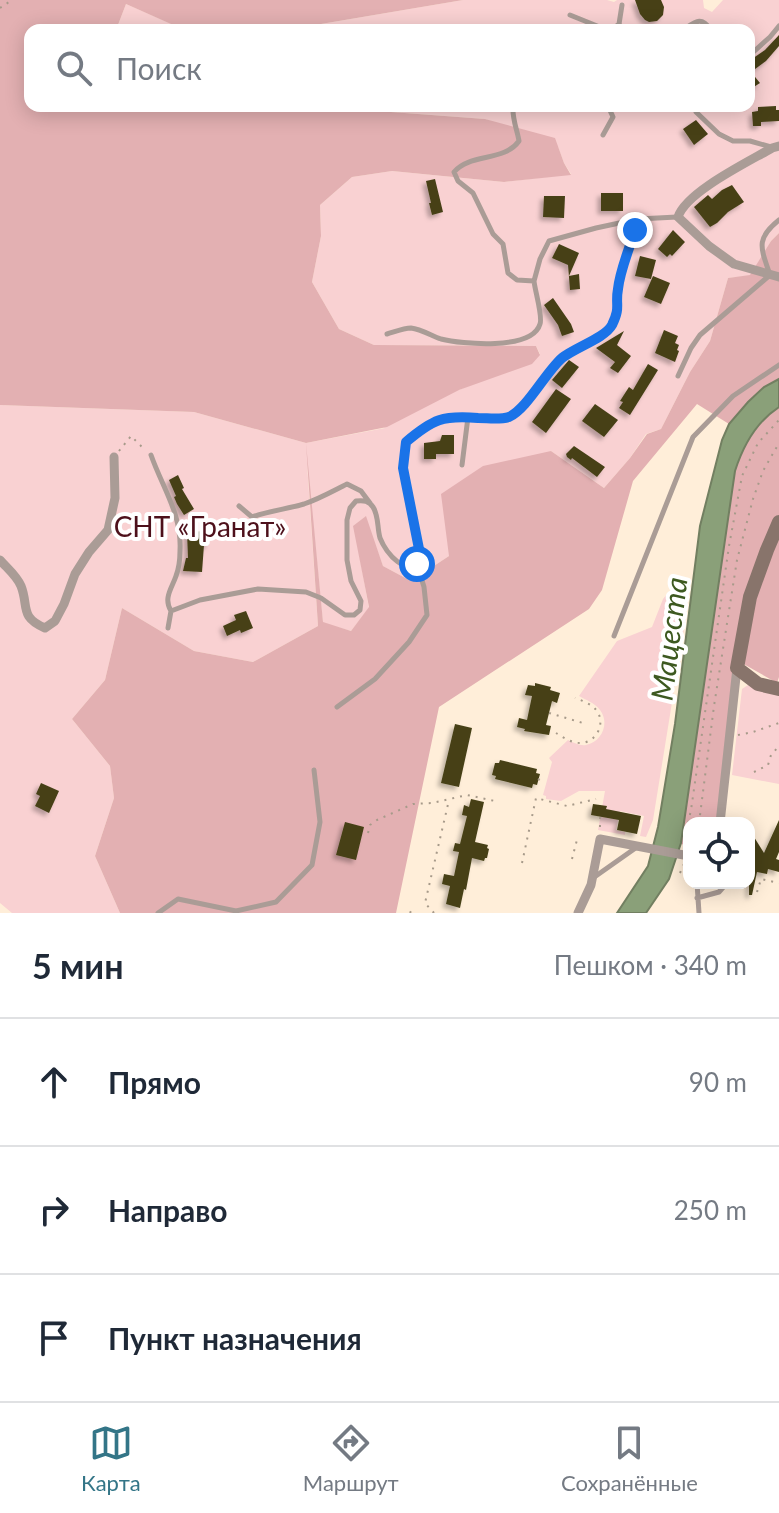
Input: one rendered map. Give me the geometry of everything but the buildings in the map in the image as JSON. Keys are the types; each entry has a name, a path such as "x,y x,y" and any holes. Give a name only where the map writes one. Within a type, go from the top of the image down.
{"main road":[{"path":"779,522 750,597 737,668 758,684 779,689"}],"street":[{"path":"774,276 734,264 678,217 680,209 714,181 775,147"},
{"path":"0,560 16,577 25,609 33,623 45,628 55,621 75,574 108,530 115,498 114,457"},
{"path":"721,817 737,668"},
{"path":"578,913 591,879 600,839 643,847 683,860"}],"lane":[{"path":"621,24 622,5"},
{"path":"570,15 594,24"},
{"path":"755,51 779,26"},
{"path":"512,112 519,141 514,148 467,163 454,172 458,181 473,193 493,234 503,244 508,273 517,280 534,281"},
{"path":"603,135 613,117 611,112"},
{"path":"696,112 719,134 733,141 750,141 775,147"},
{"path":"387,334 412,328 442,339 480,345 517,341 539,327 541,321 534,281 549,241 638,219 678,217"},
{"path":"239,506 252,517 304,504 347,484 361,491 375,509 380,537 395,560 403,566 417,564 421,559 403,468 406,442 427,425 452,416 507,418 519,410 563,358 611,328 619,309 617,292 638,219"},
{"path":"678,376 700,335 774,276 761,247 768,229 779,220"},
{"path":"614,636 693,437 733,396 779,365"},
{"path":"462,465 468,417"},
{"path":"151,455 178,517 181,538 177,573 167,596 167,606 171,611 168,628"},
{"path":"171,611 200,600 258,589 306,592 321,598 345,615 354,615 360,610 361,601 351,581 347,560 347,520 350,508 356,501 371,504"},
{"path":"337,707 375,679 409,642 427,615 424,587 417,564"},
{"path":"158,913 178,899 236,911 276,902 312,865 320,822 314,770"},
{"path":"591,879 643,847"},
{"path":"697,889 699,913"},
{"path":"697,898 724,889"}],"path":[{"path":"0,8 12,0"},
{"path":"689,817 742,476 758,443 779,420"},
{"path":"114,457 131,436 151,455"},
{"path":"700,817 737,560 763,471 779,443"},
{"path":"556,733 579,743 597,734 601,722 597,710 575,698"},
{"path":"549,713 583,723"},
{"path":"737,735 779,723"},
{"path":"754,772 768,765 771,755 779,746"},
{"path":"368,833 370,825 377,820 413,804 467,795 495,801"},
{"path":"522,863 536,798 567,806 596,799"},
{"path":"434,913 425,903 450,799"},
{"path":"600,817 600,839"},
{"path":"572,859 578,836"},
{"path":"680,873 683,866"},
{"path":"757,892 761,879 779,883"}],"green space":[{"name":"СНТ «Гранат»","path":"463,0 703,0 704,8 712,12 723,0 779,0 779,233 750,276 728,278 710,341 661,429 646,434 604,488 551,451 449,556 411,581 383,566 365,517 354,526 369,608 351,631 323,623 307,463 318,626 253,662 194,651 122,608 105,680 72,719 110,766 114,798 95,856 120,913 12,913 0,903 0,405 194,412 306,443 385,428 0,235 459,390 540,354 536,346 374,345 339,329 312,282 321,236 320,205 352,177 392,171 504,182 571,174 558,147 485,119 391,112 755,112 755,24 321,24"},
{"path":"126,4 172,24 118,24"},
{"path":"668,593 677,593 685,601 686,616 653,820 646,837 640,836 644,816 620,811 616,830 625,832 625,835 598,830 605,791 579,791 561,801 546,799 543,795 552,762 549,758 568,740 586,745 600,736 604,726 603,715 596,705 579,696 617,641 652,627"},
{"path":"748,685 779,693 779,784 732,775 742,689"}],"shaded area":[{"path":"0,0 463,0 321,24 171,24 126,4 118,24 24,24 24,112 391,112 485,119 555,138 571,175 504,182 392,171 352,177 320,205 321,236 312,282 339,329 374,345 536,346 540,355 532,364 459,390 387,427 306,443 194,412 0,405"},
{"path":"779,233 779,379 764,387 729,424 697,404 633,481 602,590 589,609 439,707 396,913 120,913 95,856 114,798 110,766 72,719 105,680 122,608 194,651 253,662 318,626 306,443 323,622 351,631 369,607 353,526 366,516 383,566 411,581 449,556 441,494 483,466 551,451 604,488 647,434 661,429 710,341 728,278 750,275"},
{"path":"779,379 779,407 751,435 735,471 681,843 669,879 646,913 617,913 648,866 658,827 675,724 700,526 722,440 729,424 764,387"},
{"path":"779,407 779,677 777,683 740,662 718,817 685,817 735,471 751,435"}],"route":[{"path":"417,564 421,559 403,468 406,442 427,425 452,416 507,418 519,410 563,358 611,328 619,309 617,292 635,230"}],"water label":[{"name":"Мацеста","path":"670,639"}]}
